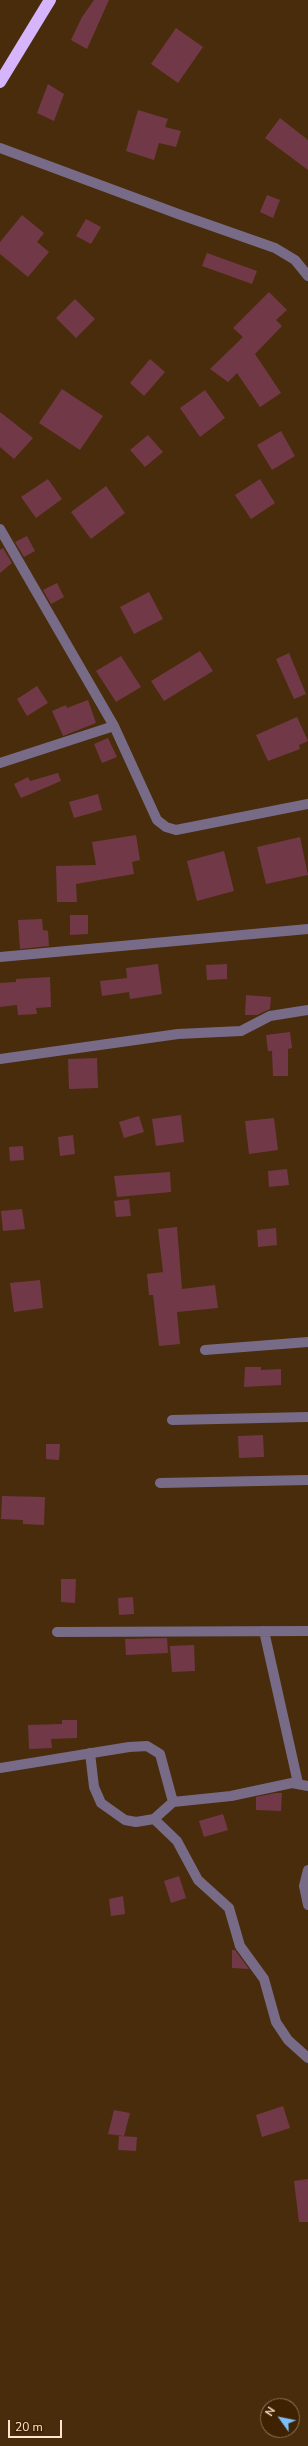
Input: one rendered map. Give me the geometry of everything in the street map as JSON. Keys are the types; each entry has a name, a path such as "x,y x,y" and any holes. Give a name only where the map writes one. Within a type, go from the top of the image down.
{"highway":[{"path":"0,82 50,0"}],"street":[{"path":"0,148 181,216 275,248 295,260 308,276"},
{"path":"0,529 114,726 157,820 166,827 176,830 308,804"},
{"path":"0,763 114,726"},
{"path":"0,957 308,929"},
{"path":"0,1059 178,1034 241,1031 270,1016 308,1010"},
{"path":"205,1350 308,1342"},
{"path":"172,1420 308,1417"},
{"path":"160,1483 308,1480"},
{"path":"90,1753 96,1795 106,1808 125,1820 147,1821 154,1819 173,1802 231,1796 303,1785 264,1631"},
{"path":"57,1632 308,1631"},
{"path":"0,1768 128,1746 147,1746 158,1751 168,1780 173,1802"},
{"path":"154,1819 178,1841 198,1880 229,1908 240,1946 264,1979 276,2022 288,2040 308,2058"},
{"path":"308,1870 304,1886 308,1900"}],"building":[{"path":"94,0 109,0 87,49 71,40 82,17"},
{"path":"176,28 203,47 178,83 151,64"},
{"path":"48,84 64,94 54,121 37,113"},
{"path":"138,110 168,119 165,127 181,131 176,147 159,143 154,160 126,151"},
{"path":"280,118 308,140 308,170 265,138"},
{"path":"267,195 280,200 273,218 260,212"},
{"path":"22,215 44,233 37,242 49,252 28,277 0,254 0,242"},
{"path":"86,219 101,227 91,244 76,236"},
{"path":"207,253 257,271 252,284 202,266"},
{"path":"269,292 287,310 276,320 282,326 255,354 281,393 260,407 237,373 228,382 210,369 243,337 233,328"},
{"path":"75,299 95,319 76,338 56,318"},
{"path":"150,359 165,372 144,396 130,383"},
{"path":"62,389 103,416 80,450 39,423"},
{"path":"205,390 225,418 200,437 180,408"},
{"path":"0,412 33,438 14,459 0,447"},
{"path":"281,431 295,456 272,470 257,445"},
{"path":"148,435 163,452 145,467 130,450"},
{"path":"48,479 62,499 36,518 21,497"},
{"path":"260,479 275,503 251,519 235,495"},
{"path":"106,486 125,513 91,539 71,512"},
{"path":"27,536 35,551 24,557 15,542"},
{"path":"3,548 12,563 0,573 0,550"},
{"path":"57,583 64,597 51,604 43,590"},
{"path":"149,592 163,619 134,634 120,607"},
{"path":"200,651 213,671 164,701 151,681"},
{"path":"289,653 306,694 294,699 276,659"},
{"path":"121,656 141,687 116,702 96,671"},
{"path":"37,686 48,703 27,716 17,699"},
{"path":"88,700 96,723 63,736 52,711 66,705 67,708"},
{"path":"297,717 308,741 299,745 300,749 268,761 256,735"},
{"path":"108,738 117,757 102,763 94,744"},
{"path":"58,773 61,781 21,798 14,784 28,777 30,781"},
{"path":"98,794 102,810 74,818 69,802"},
{"path":"136,835 140,860 132,862 134,874 76,884 77,902 57,902 56,866 96,865 92,842"},
{"path":"300,837 308,875 266,884 257,847"},
{"path":"224,851 234,891 197,901 187,861"},
{"path":"70,915 88,915 88,934 70,935"},
{"path":"42,919 43,930 48,931 49,946 20,949 18,920"},
{"path":"158,964 162,994 130,999 129,992 102,996 100,981 127,978 126,968"},
{"path":"227,964 227,979 207,980 206,965"},
{"path":"50,977 51,1007 36,1008 37,1014 18,1015 17,1005 0,1007 0,983 16,982 16,979"},
{"path":"246,995 271,997 270,1009 257,1015 245,1015"},
{"path":"290,1032 292,1048 288,1049 288,1076 273,1076 272,1051 268,1051 266,1035"},
{"path":"97,1058 98,1088 69,1089 68,1059"},
{"path":"181,1115 184,1142 156,1146 152,1119"},
{"path":"139,1116 144,1132 124,1138 119,1122"},
{"path":"274,1118 278,1150 249,1154 245,1121"},
{"path":"73,1135 75,1154 60,1156 58,1137"},
{"path":"23,1146 24,1160 10,1161 9,1147"},
{"path":"287,1169 289,1185 269,1187 268,1171"},
{"path":"170,1172 171,1192 117,1197 114,1176"},
{"path":"129,1199 131,1216 116,1217 114,1201"},
{"path":"22,1209 25,1229 3,1231 1,1211"},
{"path":"177,1227 182,1289 215,1285 218,1308 177,1312 180,1344 159,1346 153,1295 149,1295 147,1274 163,1272 158,1229"},
{"path":"276,1228 277,1245 258,1247 257,1230"},
{"path":"40,1280 43,1308 14,1312 10,1283"},
{"path":"245,1367 261,1367 261,1370 281,1369 281,1385 244,1387"},
{"path":"263,1435 264,1457 239,1458 238,1436"},
{"path":"46,1444 60,1444 59,1460 46,1459"},
{"path":"2,1496 45,1497 44,1525 23,1524 23,1520 1,1519"},
{"path":"61,1579 76,1579 75,1603 61,1602"},
{"path":"133,1597 134,1614 119,1615 118,1598"},
{"path":"167,1638 168,1653 126,1655 125,1639"},
{"path":"194,1645 195,1671 172,1672 170,1646"},
{"path":"62,1720 77,1720 77,1738 51,1739 52,1748 29,1749 28,1725 62,1724"},
{"path":"282,1793 281,1811 256,1810 256,1797"},
{"path":"223,1814 228,1830 204,1837 199,1821"},
{"path":"179,1876 186,1898 171,1903 164,1881"},
{"path":"123,1896 125,1914 111,1916 109,1899"},
{"path":"232,1950 235,1950 249,1969 232,1968"},
{"path":"283,2106 290,2128 262,2137 256,2115"},
{"path":"114,2110 130,2113 124,2136 108,2134"},
{"path":"119,2136 137,2137 136,2151 118,2150"},
{"path":"308,2179 308,2222 299,2222 294,2181"}]}
